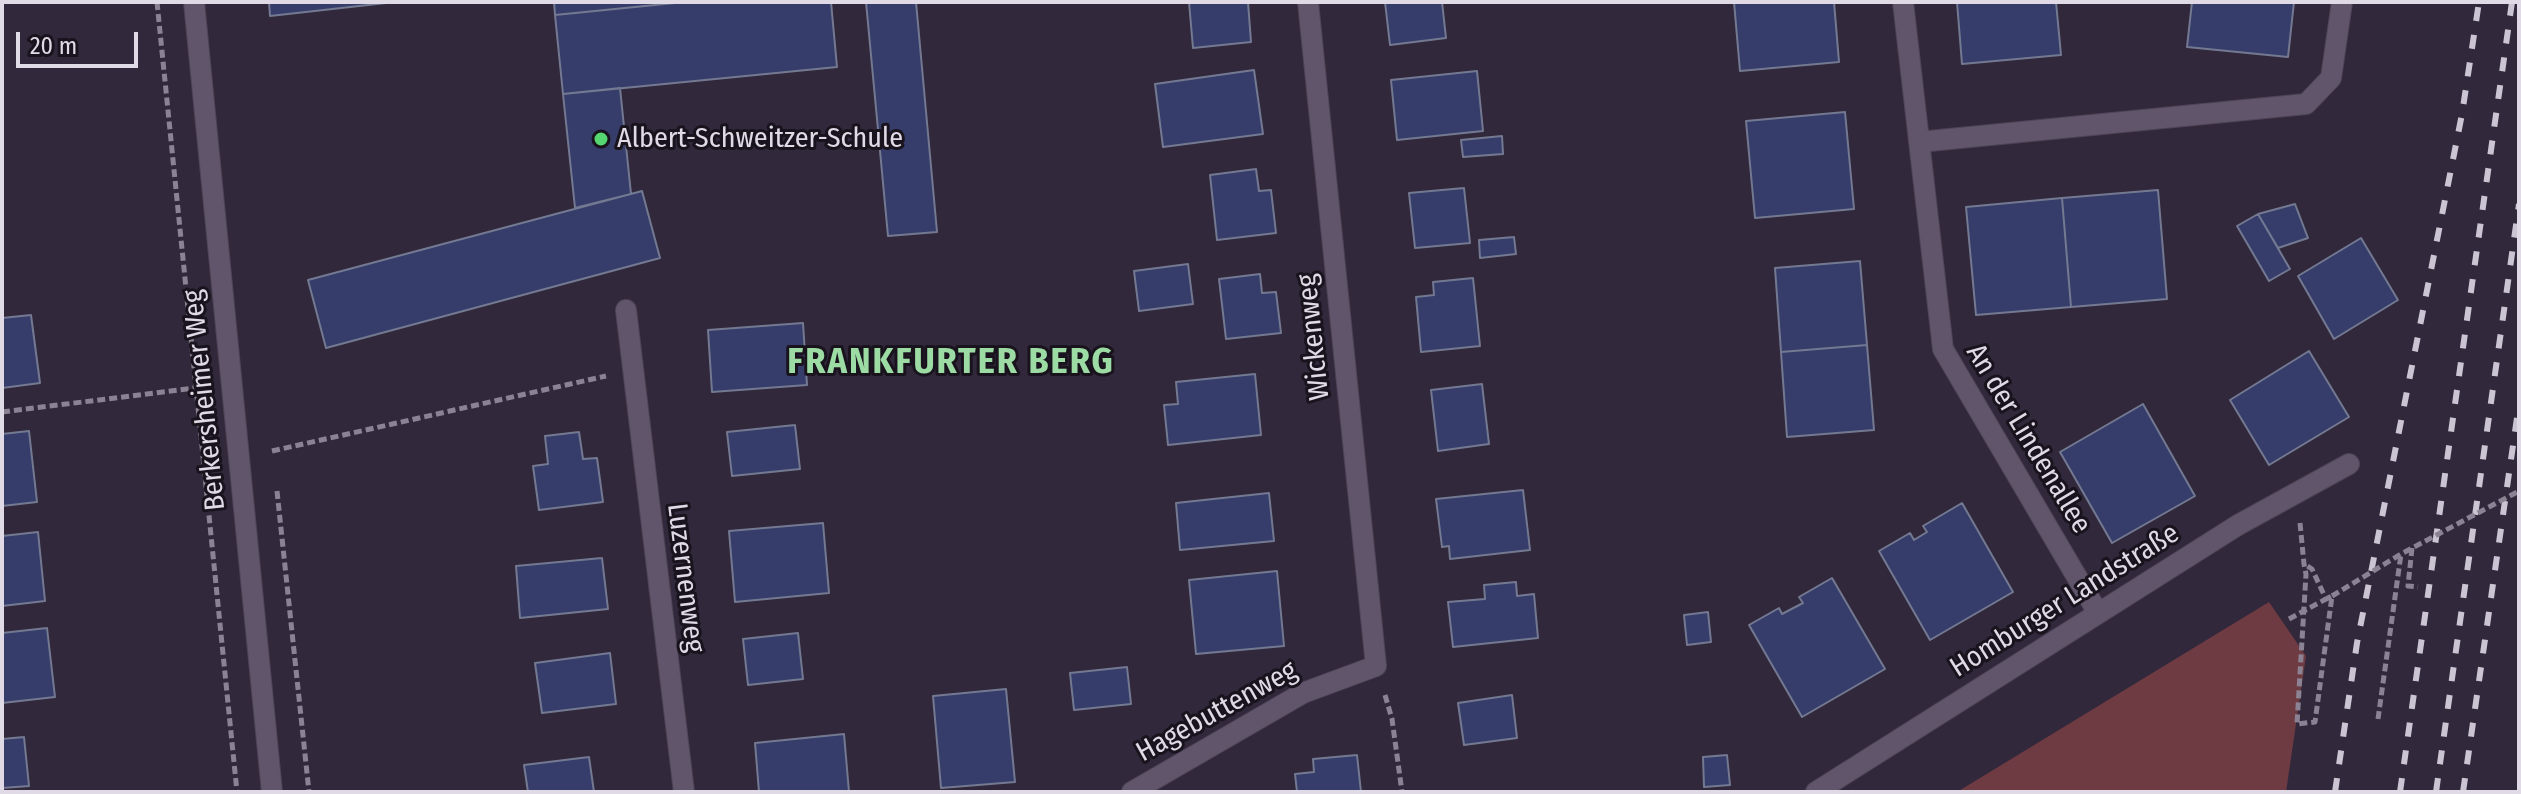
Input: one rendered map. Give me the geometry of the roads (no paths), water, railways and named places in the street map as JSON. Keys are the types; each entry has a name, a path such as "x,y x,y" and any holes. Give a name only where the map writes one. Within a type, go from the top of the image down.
{"street":[{"name":"Berkersheimer Weg","path":"194,2 272,792"},
{"name":"Wickenweg","path":"1308,2 1376,666"},
{"name":"An der Lindenallee","path":"1903,2 1943,349 2098,613"},
{"path":"1919,142 2306,104 2331,78 2342,2"},
{"name":"Luzernenweg","path":"626,310 684,792"},
{"name":"Homburger Landstraße","path":"1816,792 2238,525 2349,464"},
{"name":"Hagebuttenweg","path":"1132,792 1303,693 1376,666"}],"railway":[{"path":"2335,792 2357,643 2462,114 2479,2"},
{"path":"2400,792 2512,2"},
{"path":"2436,792 2519,204"},
{"path":"2463,792 2519,404"}],"place":[{"name":"Albert-Schweitzer-Schule","path":"601,139"}],"district":[{"name":"FRANKFURTER BERG","path":"951,363"}]}
